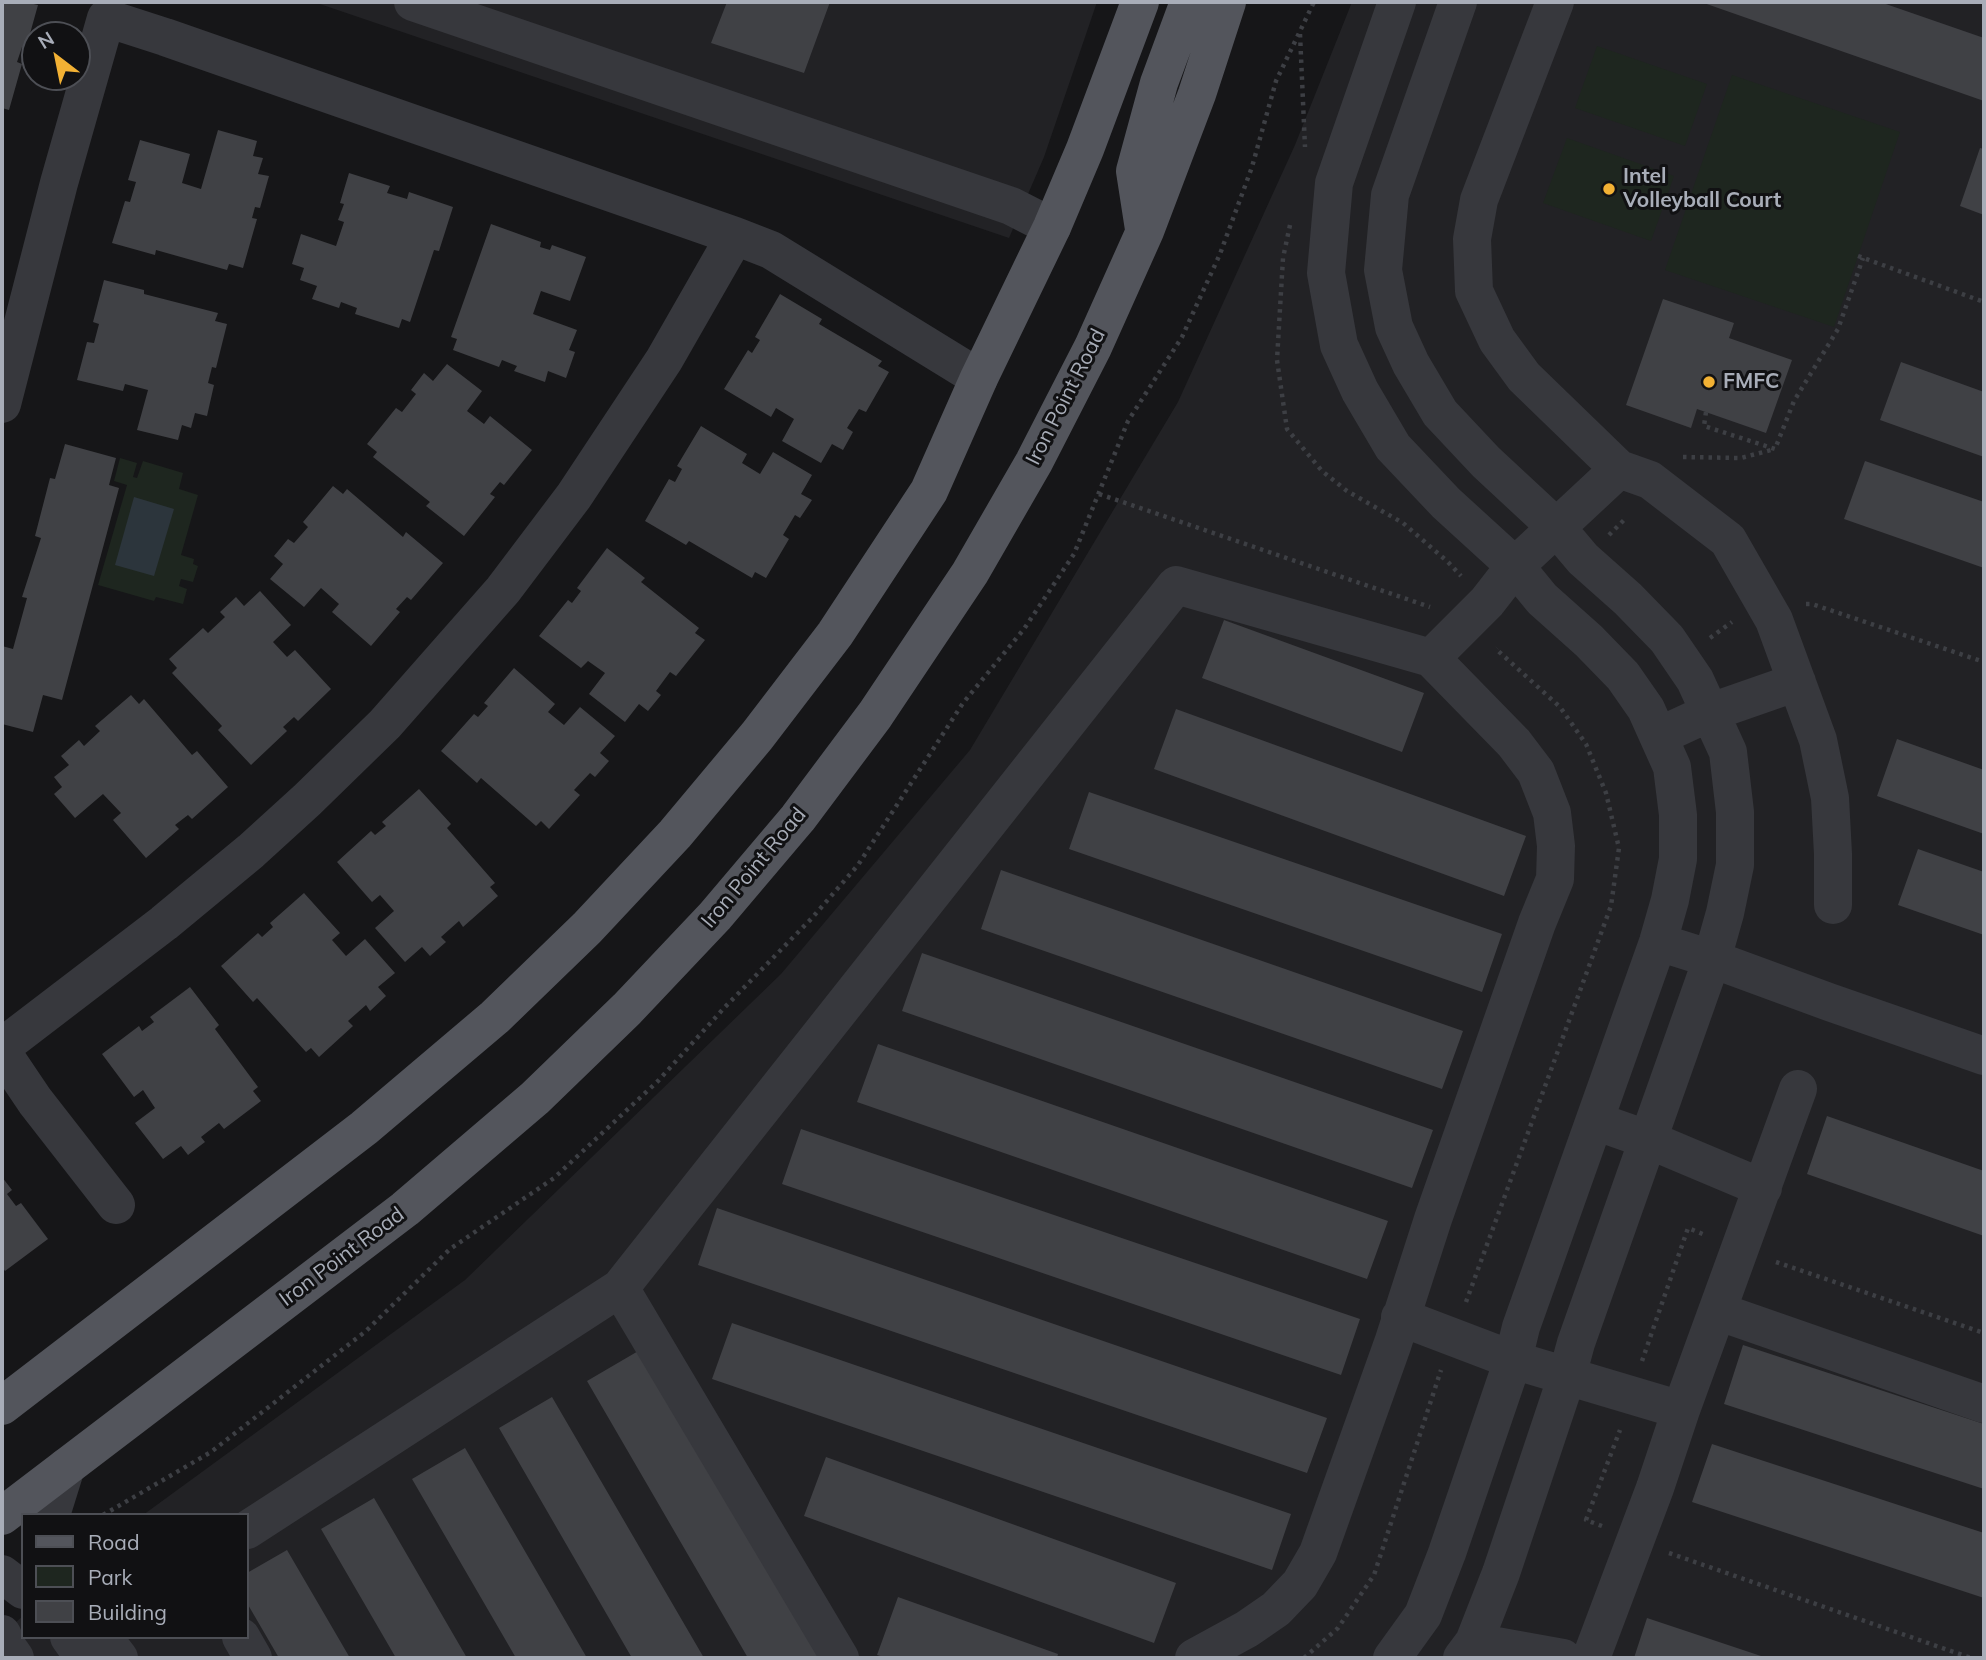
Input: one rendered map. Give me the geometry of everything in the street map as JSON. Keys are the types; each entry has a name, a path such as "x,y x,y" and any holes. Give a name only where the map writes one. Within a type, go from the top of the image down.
{"main road":[{"path":"2,1406 365,1128 495,1017 587,928 675,834 757,736 835,634 929,491 979,378 1052,228 1140,2"},
{"path":"1144,231 1135,171 1159,83 1189,2"},
{"name":"Iron Point Road","path":"2,1516 405,1209 535,1098 627,1009 715,916 798,818 875,715 970,573 1034,462 1093,347 1144,231 1197,94 1227,2"}],"lane":[{"path":"413,2 1011,206 1052,228"},
{"path":"1392,1658 1423,1615 1468,1494 1513,1360 1521,1327 1658,942 1678,859 1678,815 1672,767 1646,709 1623,676 1542,599 1515,566 1446,503 1393,447 1360,390 1339,345 1326,272 1334,183 1397,2"},
{"path":"1458,2 1390,195 1383,270 1394,327 1411,364 1440,413 1486,462 1556,527 1583,559 1667,639 1695,680 1728,751 1735,811 1735,865 1712,959 1576,1343 1501,1573 1468,1650 1563,1658"},
{"path":"1555,2 1479,201 1472,239 1474,291 1497,340 1524,377 1619,469 1650,480 1728,540 1774,620 1818,740 1830,798 1833,905"},
{"path":"2,404 106,18 771,250 979,378"},
{"path":"2,1047 164,923 251,851 385,724 503,590 574,496 664,360 735,236"},
{"path":"1432,658 1487,602 1515,566 1619,469"},
{"path":"248,1529 620,1288 1176,586 1432,658 1514,743 1536,772 1552,813 1556,846 1555,879 1537,923 1318,1553 1300,1584 1276,1609 1247,1629 1194,1658"},
{"path":"1659,736 1711,712 1797,682"},
{"path":"1658,942 1984,1056"},
{"path":"2,1052 32,1096 116,1205"},
{"path":"1591,1658 1656,1488 1681,1410 1798,1089"},
{"path":"1595,1121 1649,1140 1763,1188"},
{"path":"620,1288 840,1658"},
{"path":"1717,1311 1984,1404"},
{"path":"1400,1317 1513,1360 1681,1410"},
{"path":"52,1513 66,1466"},
{"path":"2,1574 21,1588"},
{"path":"2,1634 15,1658"},
{"path":"70,1639 84,1658"},
{"path":"105,1639 119,1658"},
{"path":"242,1639 253,1658"}],"path":[{"path":"1706,412 1704,426 1775,449 1794,401 1838,329 1861,257 1984,302"},
{"path":"1099,494 1441,611"},
{"path":"1304,1658 1338,1628 1374,1575 1443,1362"}],"shaded area":[{"path":"314,2 1097,2 1044,157 1009,238"},
{"path":"1352,2 1984,2 1984,1658 2,1658 2,1634 21,1618 21,1639 248,1639 248,1513 146,1513 465,1280 781,974 970,750 1178,402 1295,145"},
{"path":"134,497 174,509 154,576 115,565"}],"green space":[{"name":"Intel Volleyball Court","path":"1597,46 1707,84 1685,146 1575,108"},
{"path":"1732,75 1900,132 1834,327 1665,270"},
{"name":"Intel Volleyball Court","path":"1567,138 1674,176 1651,241 1543,203"},
{"path":"120,458 137,463 133,477 137,478 143,461 183,473 179,489 198,495 181,555 194,559 193,564 198,566 193,582 181,579 179,586 187,589 183,604 156,597 154,601 98,585 127,485 114,481"}],"building":[{"path":"2,2 38,5 34,21 21,21 21,50 17,62 21,64 21,68 9,110 2,108"},
{"path":"727,2 830,2 804,73 711,43"},
{"path":"1701,2 1880,2 1984,38 1984,101"},
{"path":"218,130 257,141 253,156 263,158 258,174 269,176 260,208 255,207 252,218 257,219 243,268 229,264 227,270 156,250 155,255 112,243 125,201 130,202 136,182 128,180 140,140 190,154 182,183 201,189"},
{"path":"1980,148 1984,149 1984,215 1960,206"},
{"path":"349,173 390,186 387,193 407,199 409,192 453,207 439,251 434,250 410,322 402,319 399,328 355,314 357,308 341,302 339,308 312,299 317,286 300,280 304,268 292,264 301,234 336,246 344,222 338,220 344,204 340,203"},
{"path":"491,224 541,242 540,247 550,250 552,245 586,257 570,301 541,291 533,314 577,330 569,350 575,352 566,378 548,371 545,382 514,371 517,366 502,360 499,367 453,350 457,339 451,337"},
{"path":"104,280 144,290 144,294 218,313 215,321 227,324 216,368 212,367 208,383 214,385 207,416 195,413 191,428 182,425 178,440 137,430 148,390 125,384 123,391 77,380 87,342 94,343 99,324 93,322"},
{"path":"780,294 822,319 819,324 882,361 878,366 889,372 866,412 859,409 847,428 853,432 843,450 832,444 821,463 782,441 794,419 776,408 771,417 724,389 748,350 752,353 760,340 755,337"},
{"name":"FMFC","path":"1663,299 1734,323 1729,338 1792,360 1766,433 1697,409 1691,428 1626,405"},
{"path":"1901,362 1984,392 1984,457 1880,420"},
{"path":"447,364 482,391 467,411 484,424 490,416 532,450 504,485 500,482 490,494 495,497 464,536 426,506 430,502 373,457 377,452 367,444 396,408 402,412 416,394 411,390 424,373 433,381"},
{"path":"701,426 747,454 742,463 760,474 773,452 812,475 801,494 812,500 800,518 795,515 783,535 789,539 766,578 755,572 752,578 689,541 686,545 645,521 669,479 675,482 682,469 677,466"},
{"path":"65,444 116,458 109,485 119,488 62,700 43,695 33,732 2,724 2,646 13,649 27,598 22,597 41,538 35,536 50,478 55,479"},
{"path":"1865,461 1984,502 1984,568 1844,519"},
{"path":"333,486 343,494 347,489 403,537 406,532 443,563 411,600 407,597 396,609 400,612 371,646 332,612 339,604 321,588 304,607 270,579 283,564 274,556 288,539 294,543 308,527 303,522"},
{"path":"607,548 645,578 641,582 699,628 695,633 705,640 676,676 670,672 656,691 661,695 648,711 639,704 625,722 589,694 605,673 588,661 581,668 539,636 568,600 572,603 581,591 577,588"},
{"path":"260,591 291,625 273,642 287,657 295,650 331,689 298,721 294,717 283,727 287,731 251,765 218,730 222,726 172,673 177,668 169,659 203,628 208,633 225,617 220,612 236,597 244,606"},
{"path":"1224,620 1424,693 1402,752 1202,678"},
{"path":"514,668 555,704 548,712 564,725 580,707 615,736 600,753 609,761 595,777 590,773 574,790 580,795 549,829 541,821 536,826 481,778 477,783 441,751 474,714 478,717 488,706 484,703"},
{"path":"131,695 139,704 144,699 192,755 197,751 228,787 192,819 188,815 175,825 179,829 146,858 113,820 121,813 103,794 75,818 54,794 62,787 54,777 69,765 61,756 79,740 84,746 100,731 95,726"},
{"path":"1176,709 1526,836 1504,896 1154,769"},
{"path":"1897,739 1984,770 1984,834 1877,796"},
{"path":"419,789 451,824 447,828 495,883 490,887 498,896 463,927 459,921 441,937 446,942 430,956 422,947 405,962 375,928 394,911 380,895 372,902 337,862 371,831 375,835 386,826 382,822"},
{"path":"1089,792 1502,934 1482,992 1069,849"},
{"path":"1918,849 1984,872 1984,935 1898,905"},
{"path":"1001,870 1463,1031 1442,1089 981,929"},
{"path":"304,893 340,933 332,940 346,956 365,939 395,973 378,987 386,996 370,1011 366,1005 348,1021 353,1026 319,1057 311,1048 306,1052 257,998 253,1002 221,966 258,933 262,937 273,927 270,923"},
{"path":"922,953 1433,1130 1412,1188 902,1011"},
{"path":"190,987 219,1025 215,1029 258,1087 253,1091 261,1101 224,1129 219,1123 201,1137 205,1142 188,1155 181,1146 163,1159 135,1123 155,1108 143,1090 134,1097 102,1054 139,1026 142,1031 154,1022 150,1017"},
{"path":"878,1044 1388,1221 1367,1279 857,1102"},
{"path":"1827,1116 1984,1171 1984,1236 1807,1174"},
{"path":"801,1129 1360,1319 1341,1375 782,1184"},
{"path":"2,1177 12,1190 7,1194 16,1206 21,1203 48,1239 5,1271 2,1267"},
{"path":"717,1208 1327,1418 1307,1473 698,1265"},
{"path":"732,1323 1291,1514 1272,1570 712,1379"},
{"path":"1743,1345 1984,1424 1984,1489 1724,1404"},
{"path":"640,1350 819,1658 748,1658 587,1381"},
{"path":"552,1397 704,1658 632,1658 499,1428"},
{"path":"1712,1444 1984,1533 1984,1598 1692,1502"},
{"path":"465,1448 587,1658 516,1658 412,1479"},
{"path":"826,1457 1176,1583 1154,1643 804,1516"},
{"path":"374,1498 467,1658 396,1658 321,1529"},
{"path":"287,1550 350,1658 279,1658 248,1605 248,1572"},
{"path":"898,1597 1058,1654 1057,1658 887,1658 877,1655"},
{"path":"1647,1618 1767,1658 1634,1658"}],"place":[{"name":"Intel Volleyball Court","path":"1609,189"},
{"name":"FMFC","path":"1709,382"}]}
